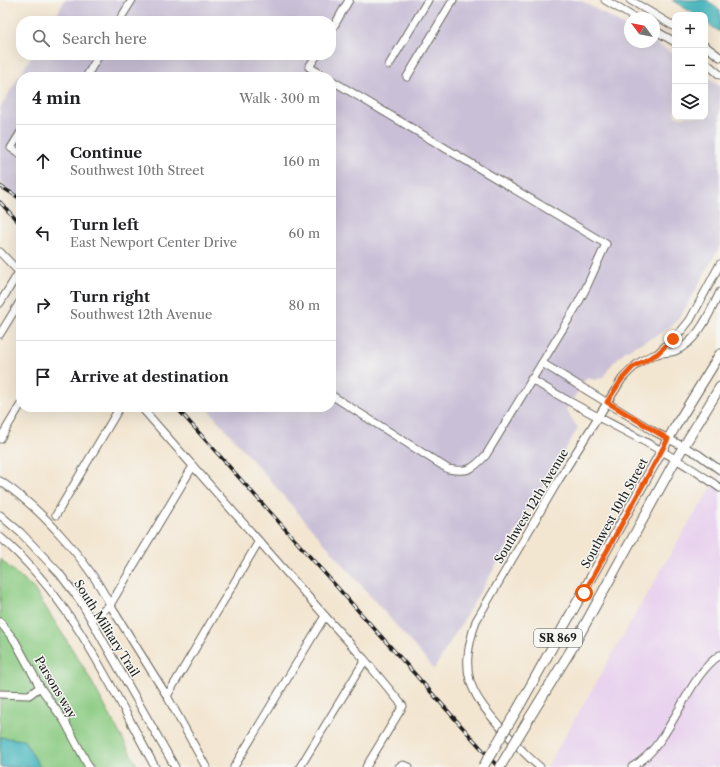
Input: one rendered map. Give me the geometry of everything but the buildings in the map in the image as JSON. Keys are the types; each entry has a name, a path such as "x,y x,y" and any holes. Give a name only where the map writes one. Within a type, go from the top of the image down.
{"main road":[{"name":"Southwest 10th Street","path":"483,767 520,705 668,439 720,354"},
{"name":"SR 869","path":"500,767 571,650 676,459 720,387"}],"street":[{"path":"122,16 132,0"},
{"path":"336,22 349,0"},
{"path":"389,65 428,0"},
{"path":"407,77 453,0"},
{"path":"605,0 625,12"},
{"path":"630,0 672,25"},
{"path":"660,33 672,40"},
{"path":"708,48 720,57"},
{"path":"89,72 96,60"},
{"path":"313,60 309,67 318,72"},
{"path":"708,65 720,75"},
{"path":"336,83 606,244 586,288 542,363 486,455 475,467 460,472 448,468 336,398"},
{"path":"16,140 11,148 16,151"},
{"path":"0,252 16,269"},
{"name":"Southwest 12th Avenue","path":"540,767 529,759 493,719 473,693 467,664 470,639 476,621 597,418 622,379 633,367 657,354 682,330 690,320 720,264"},
{"path":"0,303 16,279"},
{"name":"Southwest 12th Avenue","path":"657,354 676,351 687,343 704,322 720,292"},
{"path":"0,334 16,308"},
{"path":"542,363 720,470"},
{"path":"532,379 597,418 614,425 676,459 720,488"},
{"path":"0,439 16,412"},
{"path":"56,515 117,412"},
{"path":"145,412 365,660 403,706 366,767"},
{"path":"92,620 110,605 193,466"},
{"path":"0,481 33,508 78,556 167,696 206,767"},
{"name":"South Military Trail","path":"0,515 21,533 59,573 92,620 175,767"},
{"path":"0,537 46,585 65,610 87,644 155,767"},
{"path":"167,696 259,541"},
{"path":"234,767 326,616"},
{"name":"Parsons way","path":"0,622 16,641 40,687 65,722 89,767"},
{"path":"632,767 653,748 670,725 712,660 720,655"},
{"path":"300,767 365,660"},
{"path":"0,694 30,695 40,687"},
{"path":"399,767 403,765 409,767"}],"shaded area":[{"path":"65,0 580,0 624,26 624,48 660,48 660,46 672,53 672,120 708,120 708,77 720,87 720,246 685,309 674,323 663,332 625,351 613,363 603,377 595,380 587,377 566,410 578,428 434,669 210,412 336,412 336,72 22,72 29,60 336,60 336,16 56,16"},
{"path":"16,82 16,199 0,181 0,108"},
{"path":"720,474 720,767 547,767 678,541"}],"green space":[{"path":"0,559 34,589 84,668 138,767 0,767"}],"water":[{"path":"672,0 707,0 720,11 720,32 708,24 708,12 691,12"},
{"path":"0,737 24,740 40,767 0,767"}],"railway":[{"path":"0,186 16,196"},
{"path":"0,202 16,220"},
{"path":"180,412 498,767"}],"route":[{"path":"584,593 668,439 607,402 622,379 633,367 657,354 673,339"}]}
